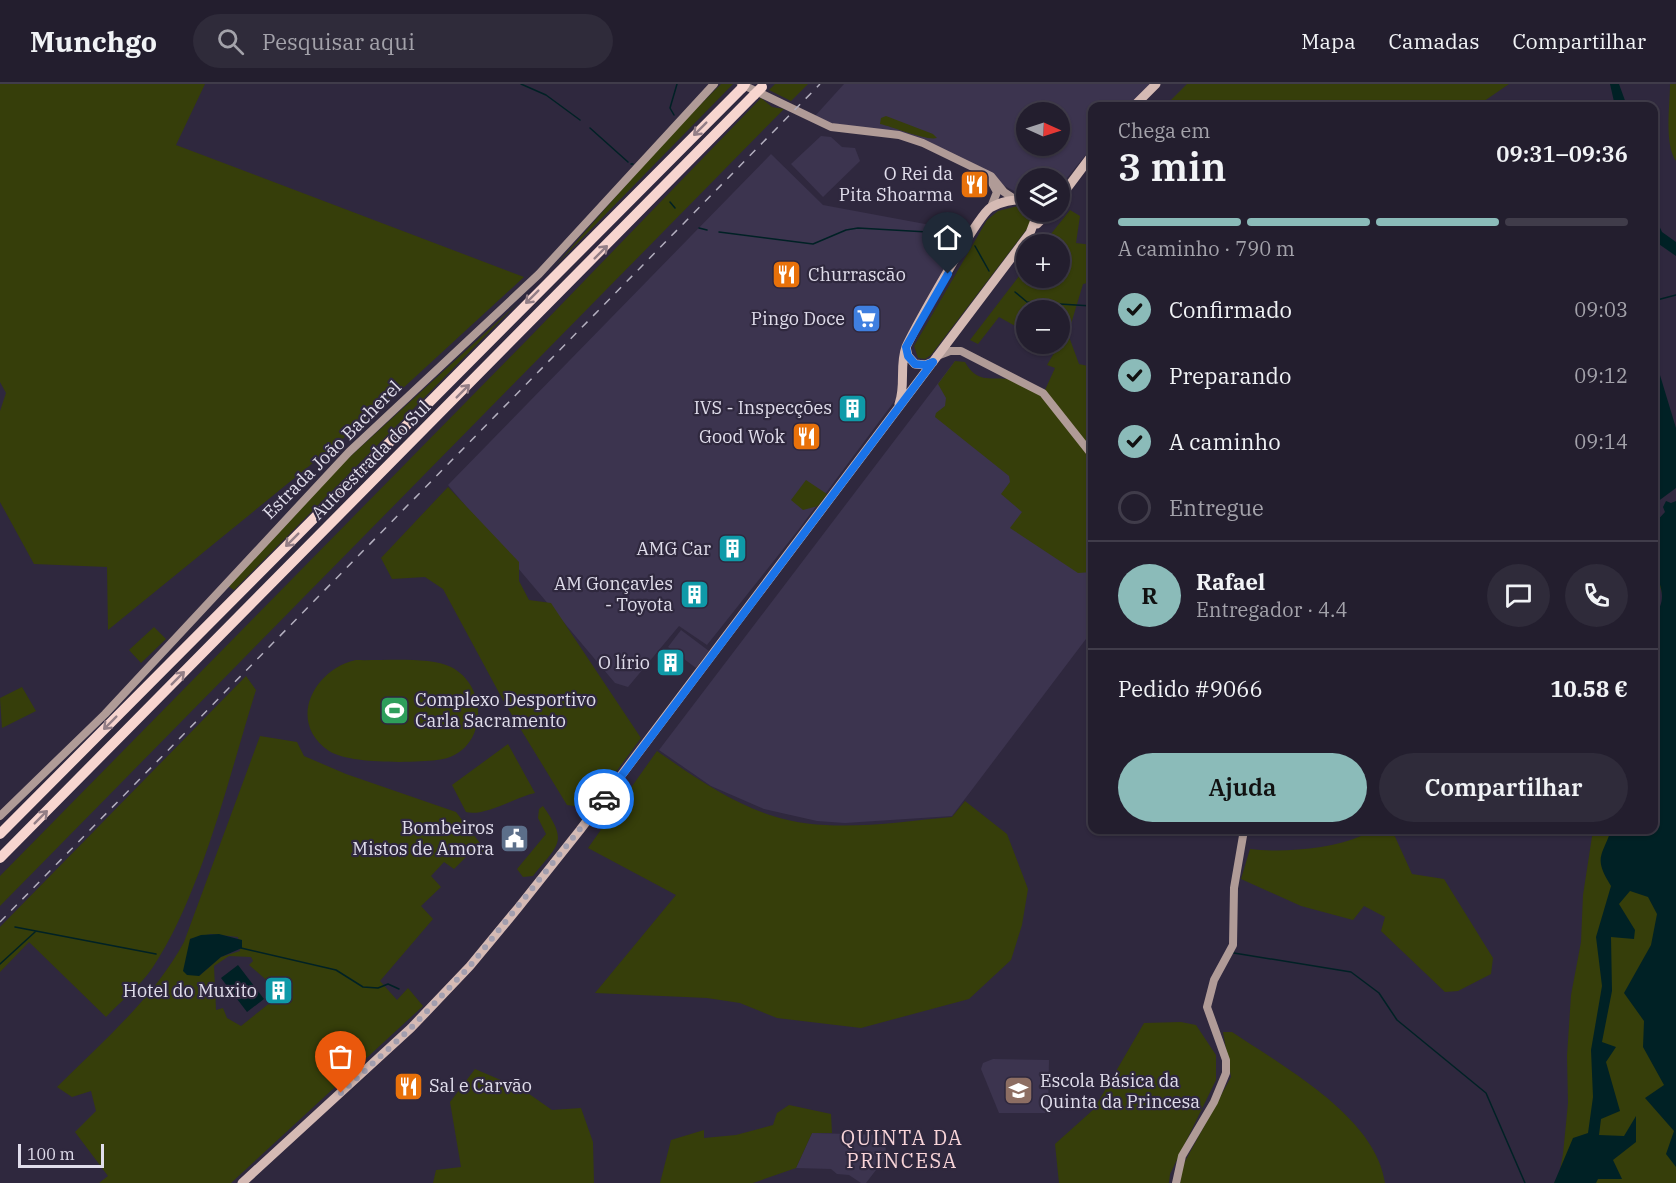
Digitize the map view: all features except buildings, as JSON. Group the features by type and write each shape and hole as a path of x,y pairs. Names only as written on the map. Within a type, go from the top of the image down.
{"highway":[{"name":"Autoestrada do Sul","path":"0,832 743,85"},
{"name":"Autoestrada do Sul","path":"0,858 760,89"}],"main road":[{"path":"1138,102 1156,84"},
{"path":"1070,181 1088,160"},
{"path":"892,417 904,390 902,362 906,347 976,226 991,207 1016,202"},
{"path":"243,1183 411,1028 478,957 569,846 1038,222"},
{"path":"906,347 908,356 915,364 926,365 935,359"}],"street":[{"name":"Estrada João Bacherel","path":"0,816 105,714 349,452 539,274 714,84"},
{"path":"743,85 831,127 899,135 923,143 991,176 1004,192 1016,197"},
{"path":"976,170 992,182 997,192 991,207"},
{"path":"956,331 961,351"},
{"path":"935,359 948,351 961,351 1043,393 1088,450"},
{"path":"1176,1183 1182,1156 1215,1102 1226,1073 1226,1060 1207,1007 1214,980 1233,945 1234,888 1243,834"}],"shaded area":[{"path":"844,84 1150,84 1133,102 1088,102 1088,152 1070,174 1070,168 1016,168 1016,192 908,136 831,123 815,116"},
{"path":"1610,84 1619,84 1626,102 1614,102"},
{"path":"821,136 831,137 842,147 855,148 860,161 823,197 791,164"},
{"path":"771,154 823,205 968,232 902,349 896,399 799,529 707,645 679,626 628,687 615,683 448,485"},
{"path":"1658,223 1662,232 1676,242 1676,256 1658,243"},
{"path":"955,361 1088,478 1088,636 952,816 845,823 817,821 764,809 711,786 659,750"},
{"path":"1658,369 1676,428 1676,488 1658,501"},
{"path":"1666,501 1671,503 1676,501 1676,1167 1666,1154 1674,1131 1645,1098 1664,1085 1643,1047 1644,1021 1624,993 1651,945 1657,914 1648,897 1630,891 1619,904 1635,930 1634,939 1611,937 1612,991 1602,1042 1616,1047 1606,1062 1620,1111 1601,1119 1599,1135 1624,1136 1636,1116 1636,1142 1613,1160 1622,1179 1598,1179 1596,1183 1554,1183 1573,1138 1588,1133 1593,1097 1591,1050 1602,986 1596,937 1611,886 1602,869 1602,852 1609,834 1658,834 1658,611 1662,592 1658,580 1658,520 1665,512 1663,507"},
{"path":"681,630 709,651 696,668 668,647"},
{"path":"219,934 242,940 242,948 221,957 199,976 187,975 183,971 190,939 201,935"},
{"path":"238,965 264,999 247,1012 221,978"},
{"name":"Escola Básica da Quinta da Princesa","path":"993,1059 1049,1060 1048,1113 999,1113 981,1069 983,1063"},
{"path":"812,1133 885,1135 886,1157 866,1183 861,1183 849,1175 837,1174 831,1169 796,1168"}],"green space":[{"path":"0,84 205,84 176,145 524,277 389,401 108,630 107,567 34,564 0,502 0,411 6,393 0,382"},
{"path":"721,84 733,84 555,266 668,137"},
{"path":"775,84 808,84 791,101 769,90"},
{"path":"1187,84 1509,84 1483,102 1169,102"},
{"path":"1670,84 1676,84 1676,161 1672,154 1669,135"},
{"path":"761,98 772,107 784,109 0,906 0,876 529,338"},
{"path":"886,116 933,134 937,138 918,136 880,124 881,118"},
{"path":"1016,206 1016,222 1032,222 1023,234 1016,234 1016,243 931,355 925,359 918,358 914,346 987,220 998,211"},
{"path":"1070,210 1080,216 1076,243 1088,244 1088,283 1083,284 1070,327 1070,300 1016,300 1016,326 999,317 978,344 970,340 1016,280 1016,288 1070,288 1070,234 1051,234 1060,222 1070,222"},
{"path":"518,303 234,590 228,586 341,465"},
{"path":"1070,339 1079,364 1088,366 1088,572 1078,573 1010,528 1022,512 1001,494 1010,482 1009,476 935,417 936,413 945,406 946,398 938,384 955,361 965,362 969,369 983,378 1007,379 1045,390 1055,368 1047,365 1053,354 1070,354"},
{"path":"806,480 827,494 818,506 803,510 791,500"},
{"path":"448,487 519,562 519,581 529,600 551,603 641,738 593,803 581,807 567,805 504,702 443,589 425,577 392,579 381,558"},
{"path":"1676,538 1676,1183 1554,1183 1559,1175 1563,1154 1568,1103 1567,1056 1571,995 1581,942 1583,895 1592,834 1658,834 1658,612 1662,607 1662,593 1658,581 1658,559"},
{"path":"154,627 166,639 141,663 129,650"},
{"name":"Complexo Desportivo Carla Sacramento","path":"356,660 430,661 451,667 464,677 473,690 478,705 478,720 474,734 466,747 453,756 412,762 365,760 329,751 316,739 309,726 308,712 311,698 318,685 328,674 341,665"},
{"path":"246,676 256,690 213,833 186,905 148,974 106,1017 29,942 0,972 0,927"},
{"path":"22,687 36,711 2,728 0,698"},
{"path":"260,736 297,742 304,756 346,774 456,812 486,851 467,856 454,869 444,862 431,876 441,887 421,906 433,919 380,981 397,1000 408,988 423,1006 231,1183 99,1183 108,1176 75,1132 96,1111 91,1091 72,1097 57,1087 142,1001 172,963 184,942","holes":["211,934 238,937 240,951 221,957 199,976 190,939","229,956 251,957 253,961 249,965 271,984 276,998 241,1026 227,1018 223,1008 216,1010 214,966"]},
{"path":"508,744 535,793 482,812 466,812 452,785"},
{"path":"657,751 698,779 742,804 794,821 839,826 952,817 965,801 1007,834 1028,889 1022,925 1011,960 969,999 861,1028 777,1018 740,1003 707,998 595,993 676,895 588,848"},
{"path":"543,806 556,828 557,843 533,876 523,877 517,869 546,834 538,818 539,809"},
{"path":"1361,834 1394,834 1412,874 1444,879 1493,958 1491,974 1458,991 1445,992 1381,931 1385,917 1364,906 1353,920 1301,906 1241,879 1250,849 1291,850 1321,847 1361,836"},
{"path":"1181,1022 1196,1025 1216,1055 1216,1080 1170,1174 1169,1183 1059,1183 1055,1144 1094,1109 1144,1023"},
{"path":"1223,1032 1232,1032 1277,1061 1325,1096 1346,1115 1365,1136 1378,1159 1385,1183 1180,1183 1183,1165 1231,1077"},
{"path":"475,1069 522,1089 552,1110 581,1108 593,1142 594,1183 433,1183 436,1170 461,1167 450,1102"},
{"path":"789,1105 831,1114 832,1133 812,1133 796,1168 753,1183 660,1183 671,1140 704,1130 704,1138 736,1135 773,1125 777,1113"}],"waterway":[{"path":"521,84 546,95 580,120"},
{"path":"674,115 670,108 677,84"},
{"path":"590,128 628,162"},
{"path":"670,202 675,208"},
{"path":"699,228 707,230"},
{"path":"719,232 813,244 846,230 858,228 962,234"},
{"path":"975,246 989,271"},
{"path":"1015,292 1027,302 1088,306"},
{"path":"1658,300 1676,295"},
{"path":"15,927 156,954"},
{"path":"0,964 35,932"},
{"path":"241,948 336,970 363,987 378,988 388,984 399,989"},
{"path":"1234,953 1351,972 1379,993 1397,1020 1486,1093 1525,1183"}],"railway":[{"path":"0,922 820,84"}],"way so far":[{"path":"341,1093 411,1028 470,966 569,846 604,799"}],"place":[{"name":"O Rei da Pita Shoarma","path":"974,184"},
{"name":"Churrascão","path":"787,275"},
{"name":"Pingo Doce","path":"866,319"},
{"name":"IVS - Inspecções","path":"853,408"},
{"name":"Good Wok","path":"806,437"},
{"name":"AMG Car","path":"732,549"},
{"name":"AM Gonçavles - Toyota","path":"694,594"},
{"name":"O lírio","path":"671,663"},
{"name":"Complexo Desportivo Carla Sacramento","path":"394,710"},
{"name":"Bombeiros Mistos de Amora","path":"515,838"},
{"name":"Hotel do Muxito","path":"278,991"},
{"name":"Sal e Carvão","path":"408,1086"},
{"name":"Escola Básica da Quinta da Princesa","path":"1019,1091"}],"district":[{"name":"QUINTA DA PRINCESA","path":"902,1150"}],"route":[{"path":"604,799 933,362 919,366 915,364 908,356 906,347 948,274"}]}
